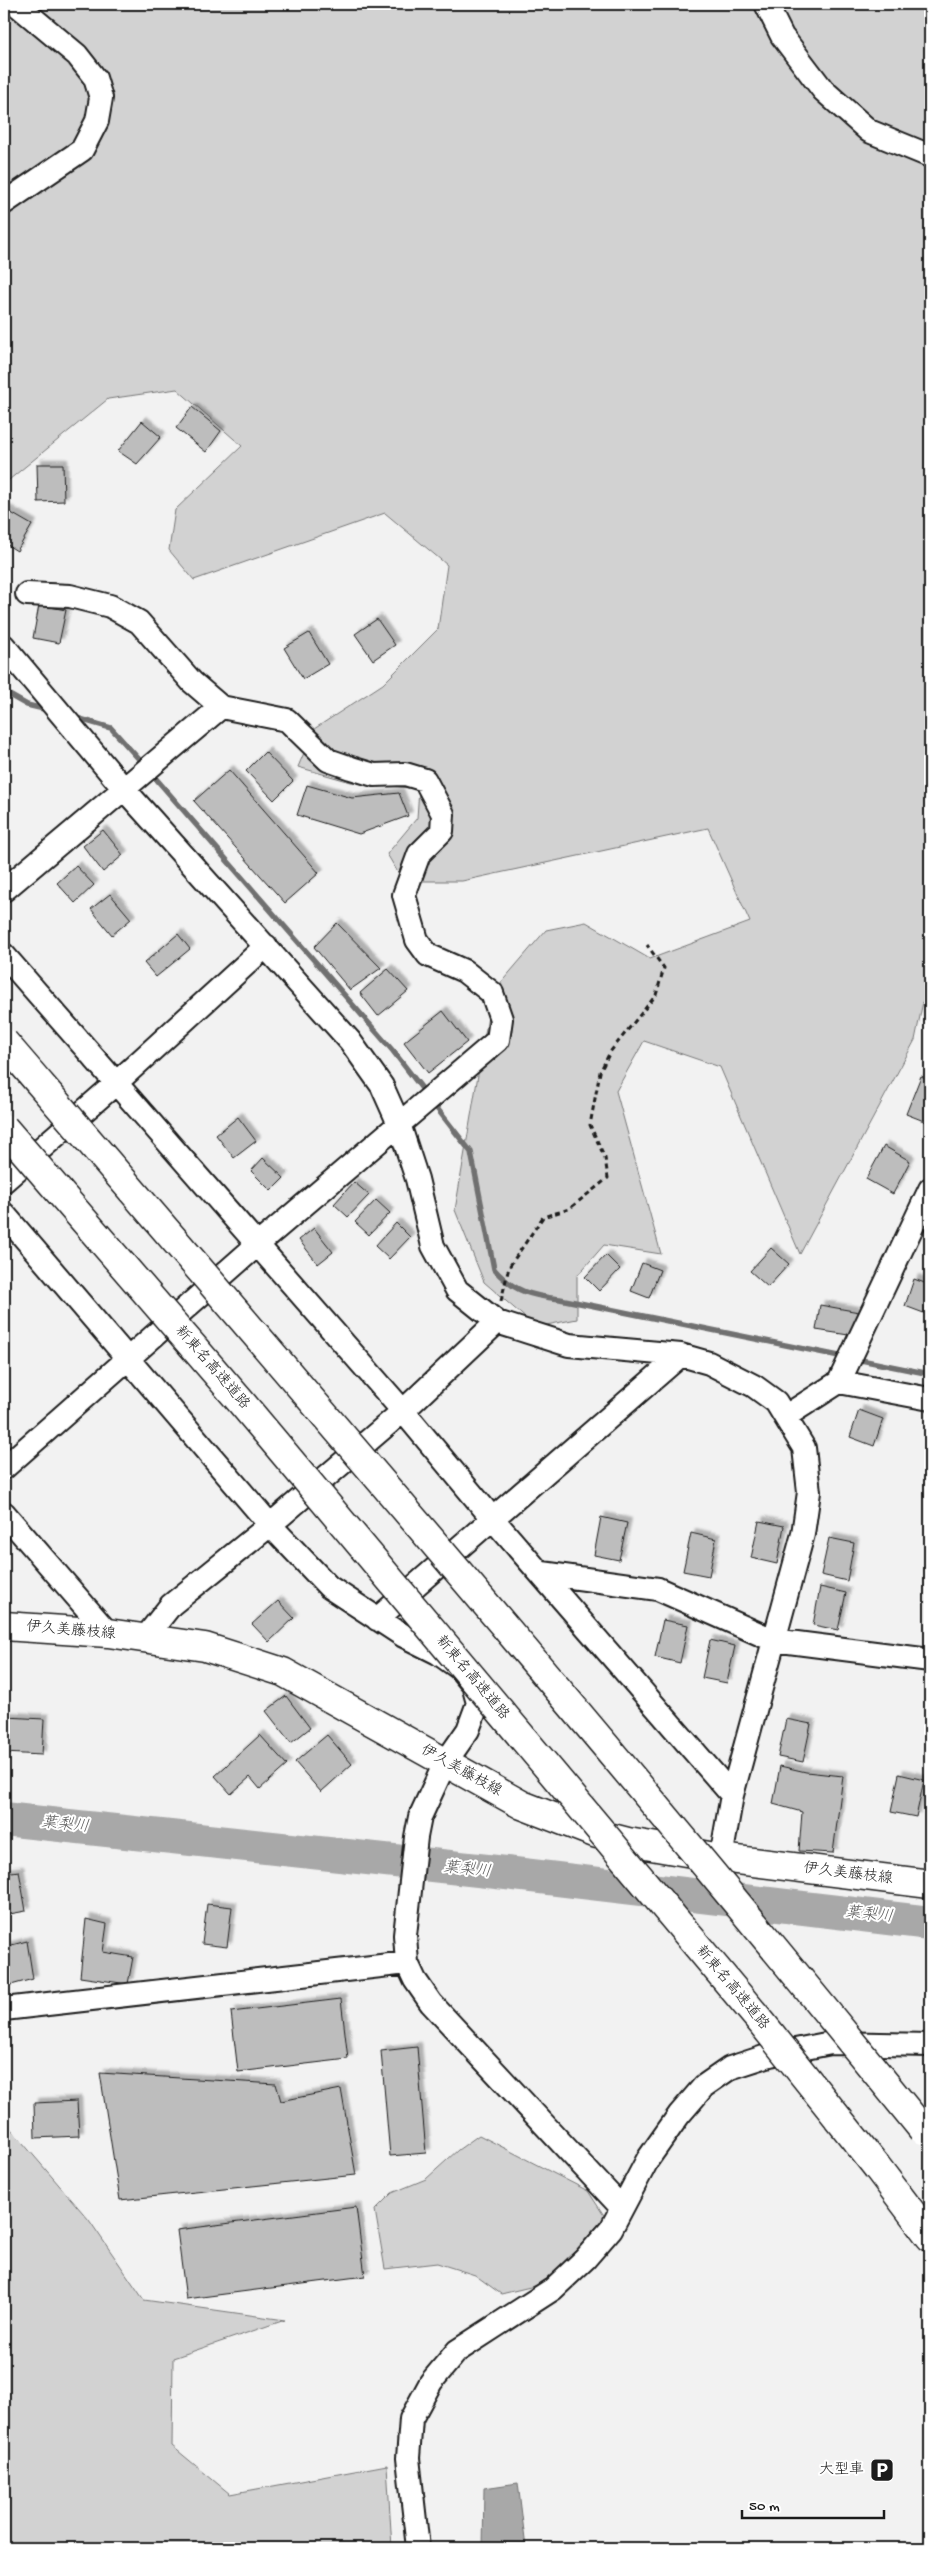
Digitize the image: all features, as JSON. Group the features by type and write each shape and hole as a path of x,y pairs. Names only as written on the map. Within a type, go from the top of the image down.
{"main road":[{"path":"4,1042 466,1579 795,1973 926,2135"},
{"name":"新東名高速道路","path":"4,1128 241,1402 755,2015 877,2167 930,2237"},
{"name":"伊久美藤枝線","path":"4,1626 108,1633 205,1647 283,1672 522,1805 597,1834 628,1842 720,1858 930,1884"}],"street":[{"path":"4,203 82,150 98,121 101,98 95,78 77,55 16,4"},
{"path":"766,4 782,36 823,90 870,132 930,156"},
{"path":"4,1468 257,1245 498,1040 501,1018 492,993 464,971 428,955 417,940 404,895 419,854 442,831 443,814 425,780 405,774 374,775 328,760 287,720 222,708 192,682 139,622 110,606 70,596 27,594"},
{"path":"4,646 124,789 350,1041 382,1086 398,1124 417,1179 433,1246 457,1290 497,1322 569,1345 681,1355 709,1363 754,1386 776,1402 786,1416 804,1448 809,1492 803,1534 732,1795 720,1858"},
{"path":"4,890 222,708"},
{"path":"4,1181 115,1084 266,946"},
{"path":"4,954 115,1084 403,1410 492,1518 542,1573 732,1795"},
{"path":"786,1416 839,1382 930,1189"},
{"path":"4,1214 270,1525 330,1586 404,1636 438,1653 459,1668 473,1685 478,1703 468,1730 445,1763 420,1817 405,1935 407,1963 415,1980 431,2003 622,2208"},
{"path":"146,1638 171,1605 270,1525 403,1410 497,1322"},
{"path":"377,1619 681,1355"},
{"path":"839,1382 930,1399"},
{"path":"4,1513 108,1633"},
{"path":"542,1573 658,1589 773,1640 930,1660"},
{"path":"4,2009 407,1963"},
{"path":"418,2548 408,2458 411,2419 430,2382 457,2351 553,2289 585,2259 611,2229 648,2159 679,2115 704,2086 730,2068 770,2056 831,2043 930,2046"}],"path":[{"path":"497,1322 509,1267 543,1218 569,1209 608,1178 605,1158 590,1125 600,1072 610,1052 656,995 664,968 647,945"}],"shaded area":[{"path":"4,4 930,4 930,968 915,1040 800,1254 720,1067 644,1041 616,1091 661,1254 604,1245 577,1276 577,1319 536,1327 484,1282 455,1210 492,993 546,930 586,922 650,959 750,922 708,828 462,881 403,881 387,854 417,818 419,789 351,782 298,767 314,729 383,684 438,629 447,565 385,513 194,580 169,550 175,510 242,446 177,389 108,399 4,484"},
{"path":"4,2121 89,2220 144,2300 285,2320 173,2358 172,2446 230,2494 387,2465 392,2548 4,2548"},
{"path":"479,2135 588,2191 605,2217 547,2283 501,2294 475,2275 437,2263 385,2269 375,2210 392,2193 426,2179 458,2150"},
{"path":"518,2483 526,2548 483,2548 484,2488"}],"building":[{"path":"192,407 221,431 206,452 176,428"},
{"path":"142,421 161,437 137,464 118,451"},
{"path":"37,464 63,464 64,501 38,502"},
{"path":"6,510 32,525 17,551 4,543 4,514"},
{"path":"39,605 66,610 59,643 33,638"},
{"path":"377,619 395,645 373,660 355,634"},
{"path":"309,633 328,664 303,679 284,648"},
{"path":"265,752 293,781 274,800 246,771"},
{"path":"229,770 319,873 285,903 194,801"},
{"path":"307,785 352,798 399,793 408,816 359,834 297,815"},
{"path":"103,830 123,855 103,872 83,846"},
{"path":"76,866 94,885 75,903 57,883"},
{"path":"110,894 131,919 112,935 91,909"},
{"path":"337,923 381,968 350,990 314,947"},
{"path":"178,934 190,949 156,977 144,963"},
{"path":"388,969 408,991 378,1016 360,993"},
{"path":"443,1011 467,1042 428,1073 404,1042"},
{"path":"921,1076 930,1080 929,1123 906,1114"},
{"path":"238,1117 256,1141 234,1158 216,1135"},
{"path":"884,1146 910,1161 893,1194 866,1179"},
{"path":"263,1158 284,1178 271,1191 251,1171"},
{"path":"354,1182 369,1195 348,1217 334,1204"},
{"path":"376,1200 390,1213 369,1235 355,1222"},
{"path":"396,1223 410,1237 389,1259 375,1246"},
{"path":"314,1228 333,1252 318,1264 299,1240"},
{"path":"771,1248 789,1264 768,1287 750,1271"},
{"path":"606,1255 620,1269 599,1291 585,1277"},
{"path":"642,1263 660,1270 649,1298 631,1291"},
{"path":"914,1279 930,1285 929,1315 905,1306"},
{"path":"820,1305 859,1312 855,1336 816,1330"},
{"path":"930,1328 930,1349 924,1347"},
{"path":"859,1410 883,1419 874,1446 850,1437"},
{"path":"601,1517 627,1523 619,1560 594,1555"},
{"path":"759,1521 784,1526 777,1564 751,1558"},
{"path":"691,1533 716,1539 709,1576 683,1571"},
{"path":"829,1538 854,1543 847,1581 821,1575"},
{"path":"820,1587 846,1593 838,1630 813,1625"},
{"path":"278,1601 294,1618 269,1642 252,1624"},
{"path":"663,1620 688,1625 680,1663 655,1657"},
{"path":"710,1640 735,1646 727,1683 702,1678"},
{"path":"286,1696 310,1728 291,1743 266,1711"},
{"path":"6,1717 44,1719 42,1755 4,1753"},
{"path":"786,1719 811,1724 803,1762 778,1757"},
{"path":"260,1735 287,1765 260,1789 250,1777 231,1794 215,1776"},
{"path":"327,1735 352,1764 321,1792 295,1762"},
{"path":"780,1766 806,1772 843,1776 833,1853 799,1851 802,1812 773,1804"},
{"path":"899,1774 924,1780 916,1817 891,1812"},
{"path":"19,1871 26,1911 4,1915 4,1873"},
{"path":"207,1904 232,1907 227,1947 202,1944"},
{"path":"86,1919 107,1924 103,1952 133,1957 128,1984 80,1977"},
{"path":"27,1941 33,1979 11,1985 4,1947"},
{"path":"341,1999 348,2059 238,2072 231,2012"},
{"path":"417,2047 426,2153 390,2156 381,2051"},
{"path":"100,2073 276,2084 281,2101 341,2089 356,2175 120,2200"},
{"path":"77,2101 79,2136 35,2138 34,2103"},
{"path":"356,2207 365,2276 186,2299 177,2230"}],"waterway":[{"path":"4,692 27,705 48,710"},
{"path":"73,717 111,728 145,766"},
{"path":"151,773 393,1051 427,1095"},
{"path":"432,1102 471,1152 494,1269 516,1288 541,1296 844,1357"},
{"path":"856,1359 930,1374"},
{"name":"葉梨川","path":"4,1819 506,1873 930,1923"}],"place":[{"name":"大型車","path":"882,2470"}]}
